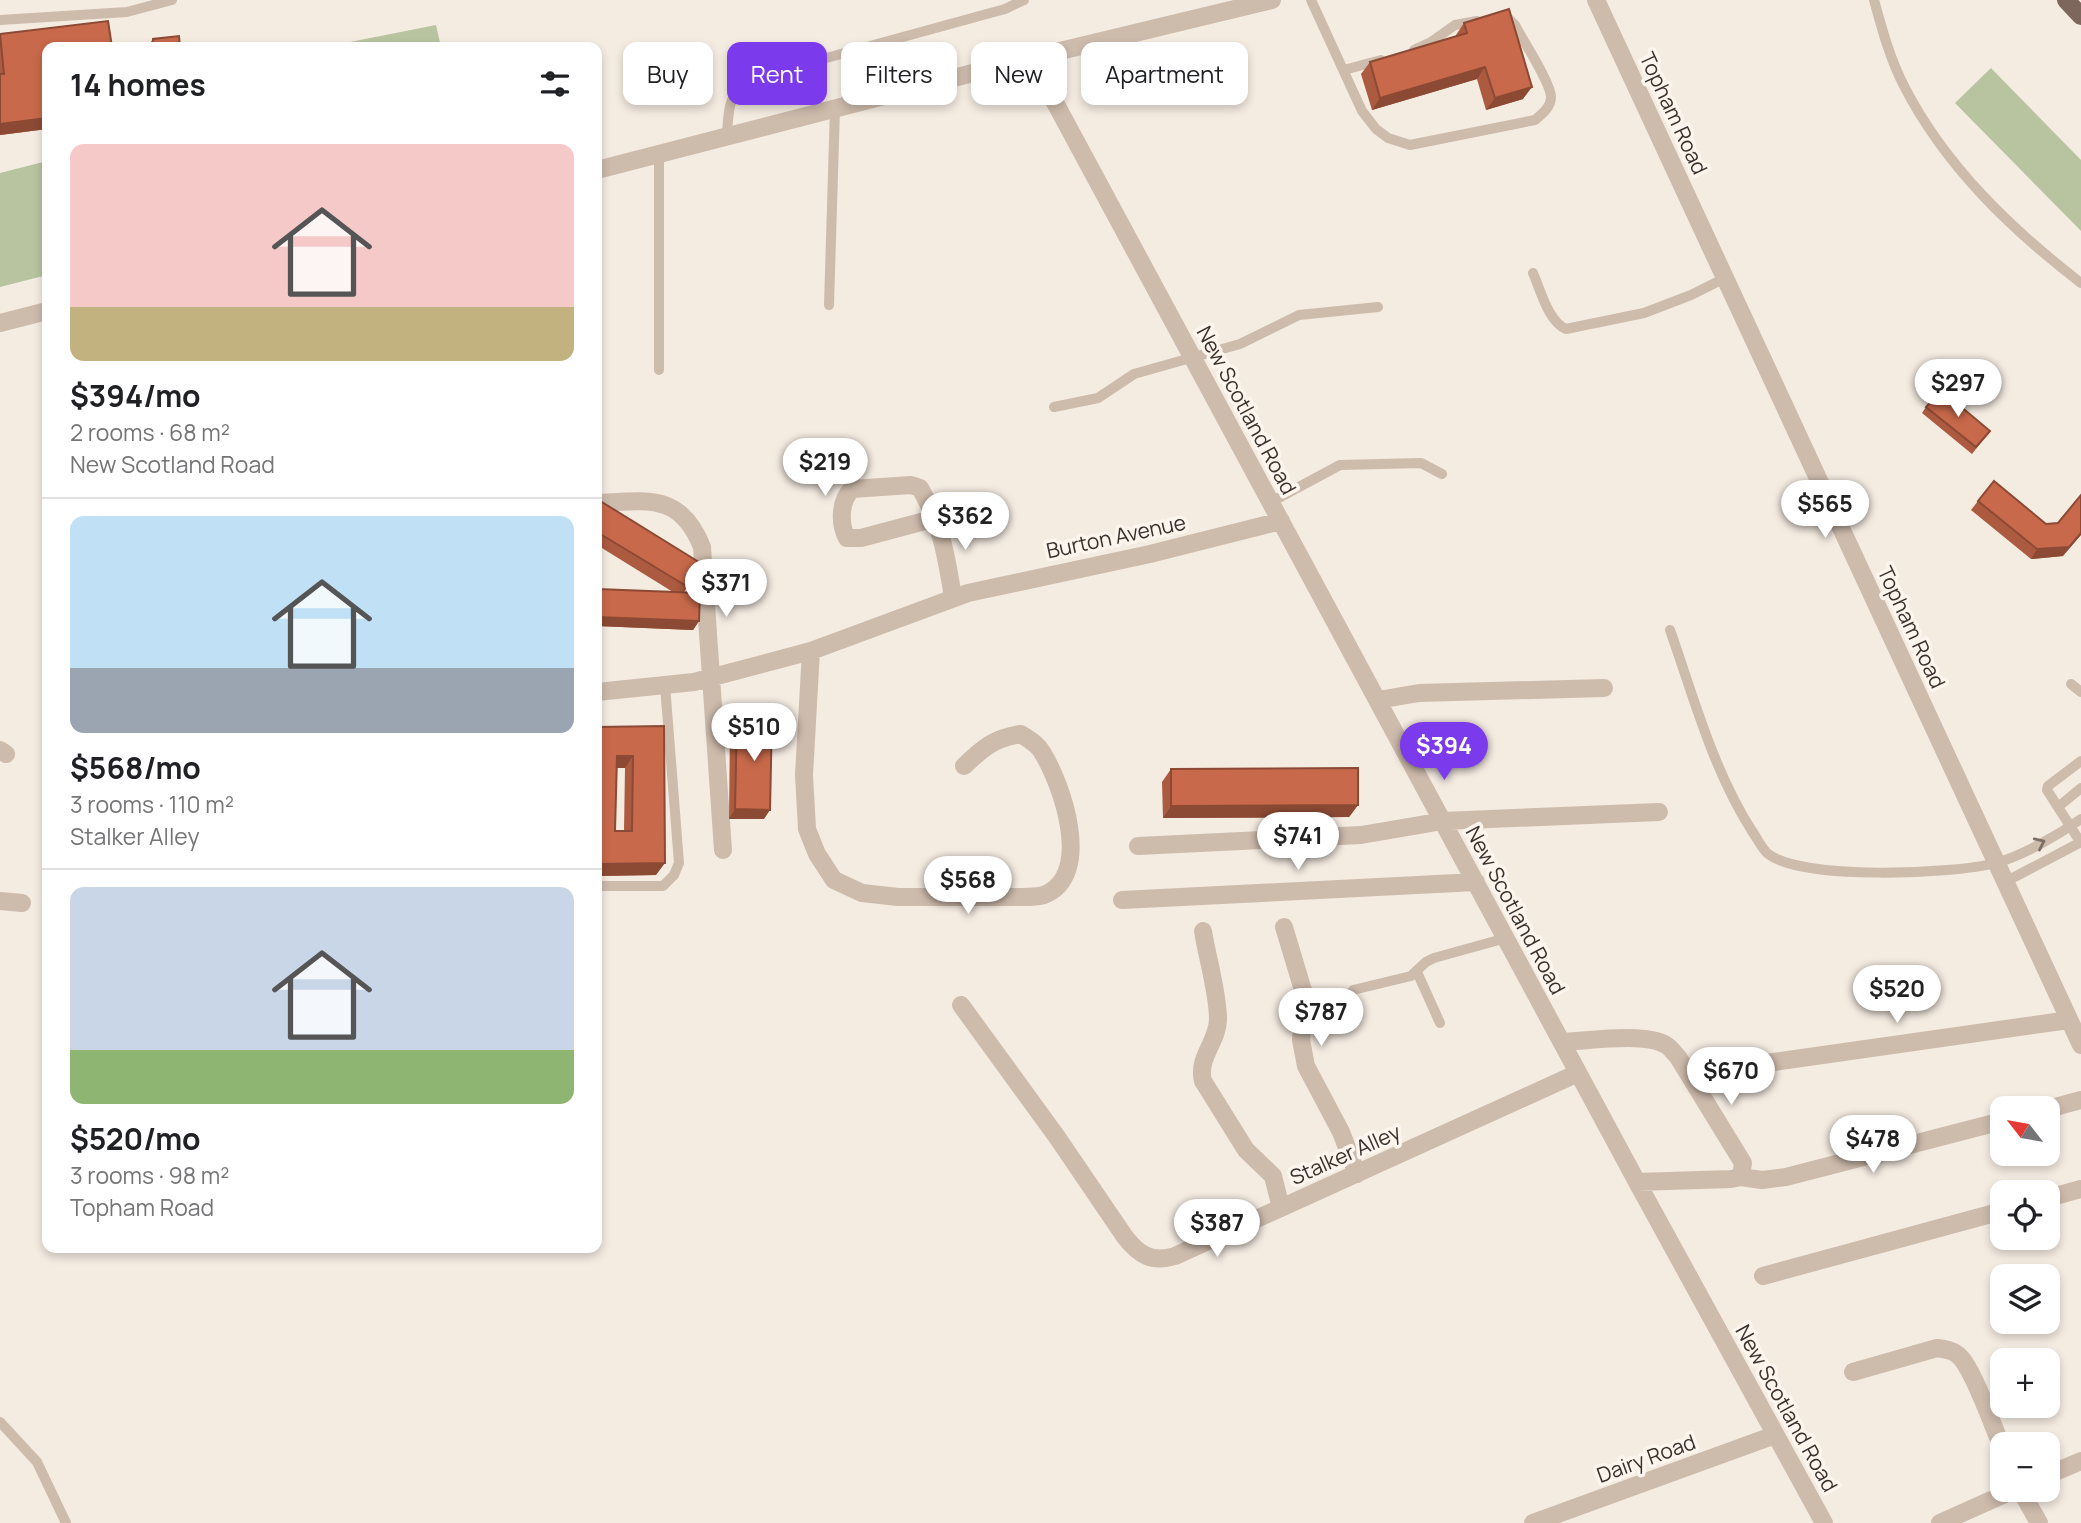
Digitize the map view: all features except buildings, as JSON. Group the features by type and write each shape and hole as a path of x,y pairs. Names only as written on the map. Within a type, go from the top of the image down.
{"main road":[{"path":"2066,0 2081,16"}],"street":[{"path":"1067,49 1272,0"},
{"name":"Topham Road","path":"1596,0 2081,1045"},
{"path":"602,169 971,73"},
{"name":"New Scotland Road","path":"1056,105 1637,1182 1824,1523"},
{"path":"0,323 42,312"},
{"path":"936,518 861,538 847,538 842,525 844,500 852,489 911,485 920,488 936,518 942,535 953,597"},
{"path":"602,503 654,501 672,506 691,524 702,547 723,850"},
{"name":"Burton Avenue","path":"602,691 711,677 811,651 953,597 1150,554 1281,521"},
{"path":"811,651 804,775 807,829 817,855 834,880 862,893 898,897 1022,898 1042,895 1056,887 1066,870 1071,849 1069,824 1059,785 1041,749 1021,734 1003,737 984,747 964,766"},
{"path":"1378,701 1419,693 1604,688"},
{"path":"1138,846 1361,835 1443,821 1658,812"},
{"path":"1122,900 1476,883"},
{"path":"0,901 22,903"},
{"path":"1284,927 1305,997 1301,1040 1306,1066 1341,1132 1357,1174"},
{"path":"1203,931 1218,1018 1213,1041 1200,1071 1203,1081 1246,1150 1273,1176 1281,1208"},
{"name":"Stalker Alley","path":"961,1005 1137,1252 1161,1260 1578,1073"},
{"path":"1731,1068 2069,1020"},
{"path":"1562,1042 1637,1039 1668,1046 1678,1057 1743,1163 1741,1177"},
{"path":"2060,1106 2081,1100"},
{"path":"1637,1182 1741,1177 1762,1180 1786,1177 1990,1124"},
{"path":"2060,1195 2081,1189"},
{"path":"1763,1276 1990,1214"},
{"path":"1853,1372 1937,1348 1949,1349 1960,1356 1968,1369 1995,1432"},
{"name":"Dairy Road","path":"1533,1523 1775,1435"},
{"path":"2060,1470 2081,1461"},
{"path":"1940,1523 1990,1501"},
{"path":"2026,1502 2039,1523"}],"lane":[{"path":"0,20 127,12 172,0"},
{"path":"727,136 731,101 746,80 1005,9 1024,0"},
{"path":"1311,0 1362,111 1376,129 1388,138 1410,145 1535,120 1546,111 1551,98 1547,85 1514,25 1502,16 1455,25 1431,42 1408,52"},
{"path":"1874,0 1888,47 1904,85 1955,164 2003,218 2039,251 2081,283"},
{"path":"1344,70 1395,56"},
{"path":"829,305 835,108"},
{"path":"659,155 659,370"},
{"path":"1533,273 1557,325 1566,329 1644,313 1725,278"},
{"path":"1054,407 1098,398 1134,374 1240,344 1299,315 1378,307"},
{"path":"1271,502 1340,465 1421,463 1442,474"},
{"path":"1670,630 1719,768 1745,819 1766,852 1789,863 1847,873 1945,870 1997,863 2054,836 2076,822"},
{"path":"2071,684 2081,692"},
{"path":"602,886 663,886 674,875 679,863 665,685"},
{"path":"2005,882 2081,842 2076,822 2058,807 2048,794 2048,786 2081,761"},
{"path":"2058,807 2081,788"},
{"path":"1353,990 1411,976 1434,958 1506,939"},
{"path":"1417,972 1440,1023"},
{"path":"0,1422 37,1462 66,1523"}],"green space":[{"path":"436,25 440,42 350,42"},
{"path":"1991,68 2081,160 2081,231 1955,103"},
{"path":"42,162 42,276 0,287 0,173"}]}
